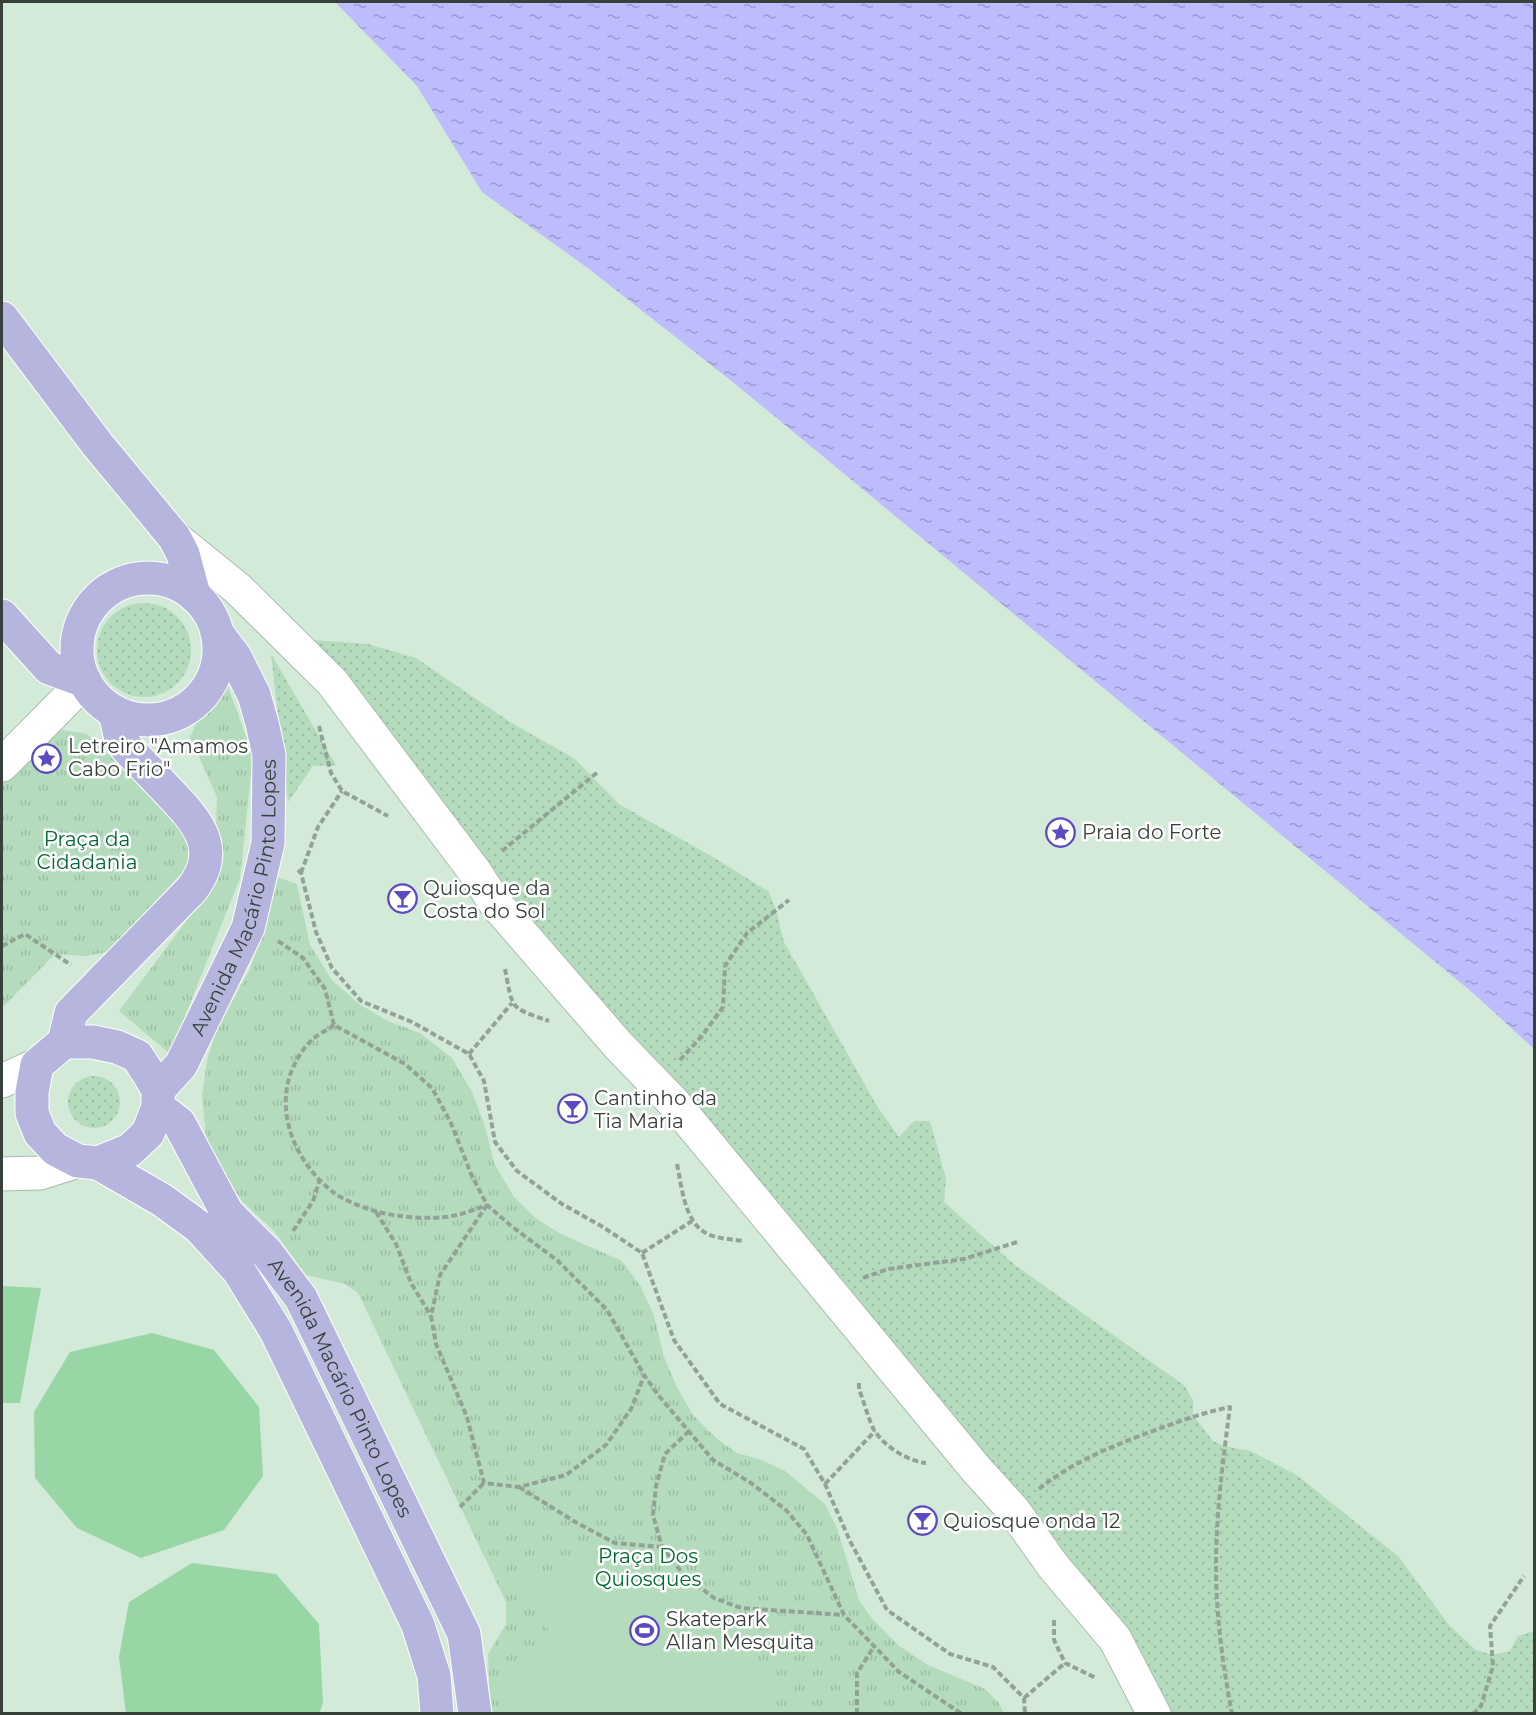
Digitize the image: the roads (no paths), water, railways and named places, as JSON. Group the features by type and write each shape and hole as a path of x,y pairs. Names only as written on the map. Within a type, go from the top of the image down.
{"main road":[{"path":"2,318 98,444 174,537 183,554 194,595"},
{"path":"155,578 176,583 194,595 209,612 217,633 219,656 213,678 200,698 182,712 160,720 137,719 115,712 97,698 85,681 78,660 78,638 84,618 96,600 113,587 133,579 155,578"},
{"path":"2,616 49,668 85,681"},
{"name":"Avenida Macário Pinto Lopes","path":"158,1098 181,1065 248,928 268,843 269,755 262,723 254,695 235,657 217,633"},
{"name":"Avenida Macário Pinto Lopes","path":"115,712 120,735 126,747 194,818 204,837 207,857 201,876 192,889 71,1013 64,1042 93,1042 117,1047 137,1056 158,1098 179,1123 227,1213 267,1253 301,1298 464,1634 475,1713"},
{"path":"38,1065 64,1042"},
{"name":"Avenida Macário Pinto Lopes","path":"38,1065 32,1092 32,1113 40,1133 56,1149 88,1162 162,1200 199,1227 239,1271 276,1331 418,1625 434,1676 437,1713"},
{"path":"88,1162 130,1150 148,1133 158,1098"}],"street":[{"path":"174,537 242,592 332,682 475,872 495,903 618,1045 656,1083 976,1469 1014,1511 1053,1566 1115,1639 1154,1713"},
{"path":"2,765 85,681"},
{"path":"2,1081 38,1065"},
{"path":"2,1174 40,1173 88,1162"}],"water":[{"path":"335,2 1534,2 1534,1049 1473,993 734,383 589,269 482,192 417,86"}],"place":[{"name":"Letreiro \"Amamos Cabo Frio\"","path":"47,758"},
{"name":"Praia do Forte","path":"1061,832"},
{"name":"Quiosque da Costa do Sol","path":"402,899"},
{"name":"Cantinho da Tia Maria","path":"573,1109"},
{"name":"Quiosque onda 12","path":"922,1521"},
{"name":"Skatepark Allan Mesquita","path":"645,1631"}],"park label":[{"name":"Praça da Cidadania","path":"87,850"},
{"name":"Praça Dos Quiosques","path":"648,1568"}]}
